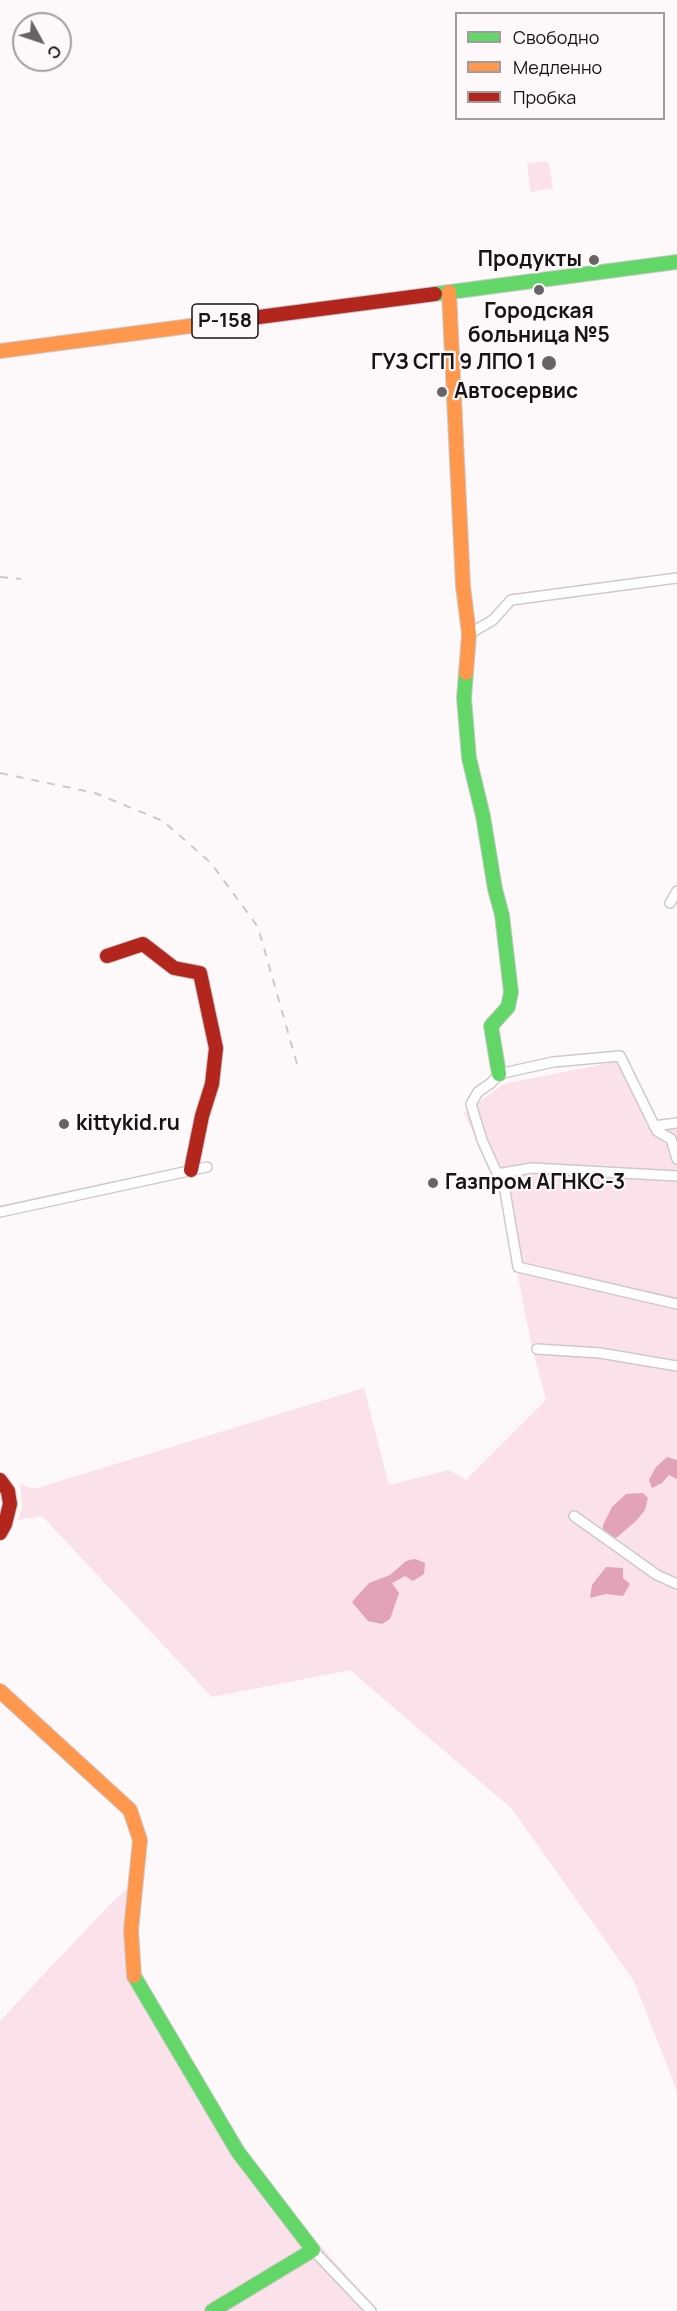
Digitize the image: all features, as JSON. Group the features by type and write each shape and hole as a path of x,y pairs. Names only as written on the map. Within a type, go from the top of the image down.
{"street":[{"name":"Р-158","path":"0,351 677,262"},
{"path":"450,292 462,586 469,634 464,698 469,758 502,915 511,992 511,1000 507,1007 491,1026 498,1074"},
{"path":"469,634 493,620 511,600 677,578"},
{"path":"670,903 677,891"},
{"path":"108,956 143,944 174,968 200,973 205,987 216,1048 212,1084 202,1116 191,1170"},
{"path":"677,1159 671,1139 657,1131 620,1056 553,1062 498,1074 491,1083 478,1092 471,1104 482,1140 505,1191 518,1267 677,1304"},
{"path":"654,1126 677,1123"},
{"path":"0,1212 207,1167"},
{"path":"497,1174 532,1168 677,1176"},
{"path":"537,1349 600,1353 677,1366"},
{"path":"0,1480 8,1491 10,1504 6,1524 0,1533"},
{"path":"574,1516 657,1575 677,1584"},
{"path":"0,1691 130,1810 140,1840 131,1930 130,1955 133,1974 238,2152 313,2250 371,2311"},
{"path":"212,2311 313,2250"}],"shaded area":[{"path":"545,161 549,164 553,188 531,192 527,164"},
{"path":"629,1059 648,1128 677,1129 677,2091 634,1981 512,1809 350,1670 212,1697 42,1516 18,1520 22,1506 20,1484 34,1489 364,1388 389,1485 449,1470 466,1480 546,1400 531,1343 502,1195 464,1113 504,1084"},
{"path":"667,1457 677,1460 677,1479 669,1475 662,1483 652,1488 649,1480 656,1467"},
{"path":"643,1493 648,1498 645,1510 636,1521 616,1538 603,1533 603,1525 612,1507 626,1494"},
{"path":"415,1559 425,1563 424,1574 413,1581 405,1576 392,1583 399,1593 390,1619 382,1624 368,1621 352,1602 369,1583 390,1575 406,1561"},
{"path":"606,1567 623,1568 623,1578 630,1584 623,1596 606,1594 590,1598 592,1585"},
{"path":"129,1887 133,1974 202,2090 313,2250 321,2246 377,2311 0,2311 0,2021 112,1902"}],"railway":[{"path":"0,577 21,579"},
{"path":"0,773 95,793 163,821 211,863 258,927 297,1064"}],"traffic: fast":[{"path":"435,294 677,262"},
{"path":"466,673 464,698 469,758 502,915 511,992 508,1007 491,1026 499,1074"},
{"path":"134,1976 238,2152 313,2250 212,2311"}],"traffic: slow":[{"path":"449,292 463,586 469,634 466,673"},
{"path":"0,351 259,317"},
{"path":"0,1691 130,1810 140,1840 131,1930 134,1976"}],"traffic: jam":[{"path":"259,317 435,294"},
{"path":"107,956 143,944 174,968 200,973 216,1048 212,1084 202,1116 191,1170"},
{"path":"0,1480 8,1491 10,1504 0,1533"}],"place":[{"name":"Продукты","path":"594,260"},
{"name":"Городская больница №5","path":"539,290"},
{"name":"ГУЗ СГП 9 ЛПО 1","path":"549,363"},
{"name":"Автосервис","path":"442,392"},
{"name":"kittykid.ru","path":"64,1124"},
{"name":"Газпром АГНКС-3","path":"433,1183"}]}
